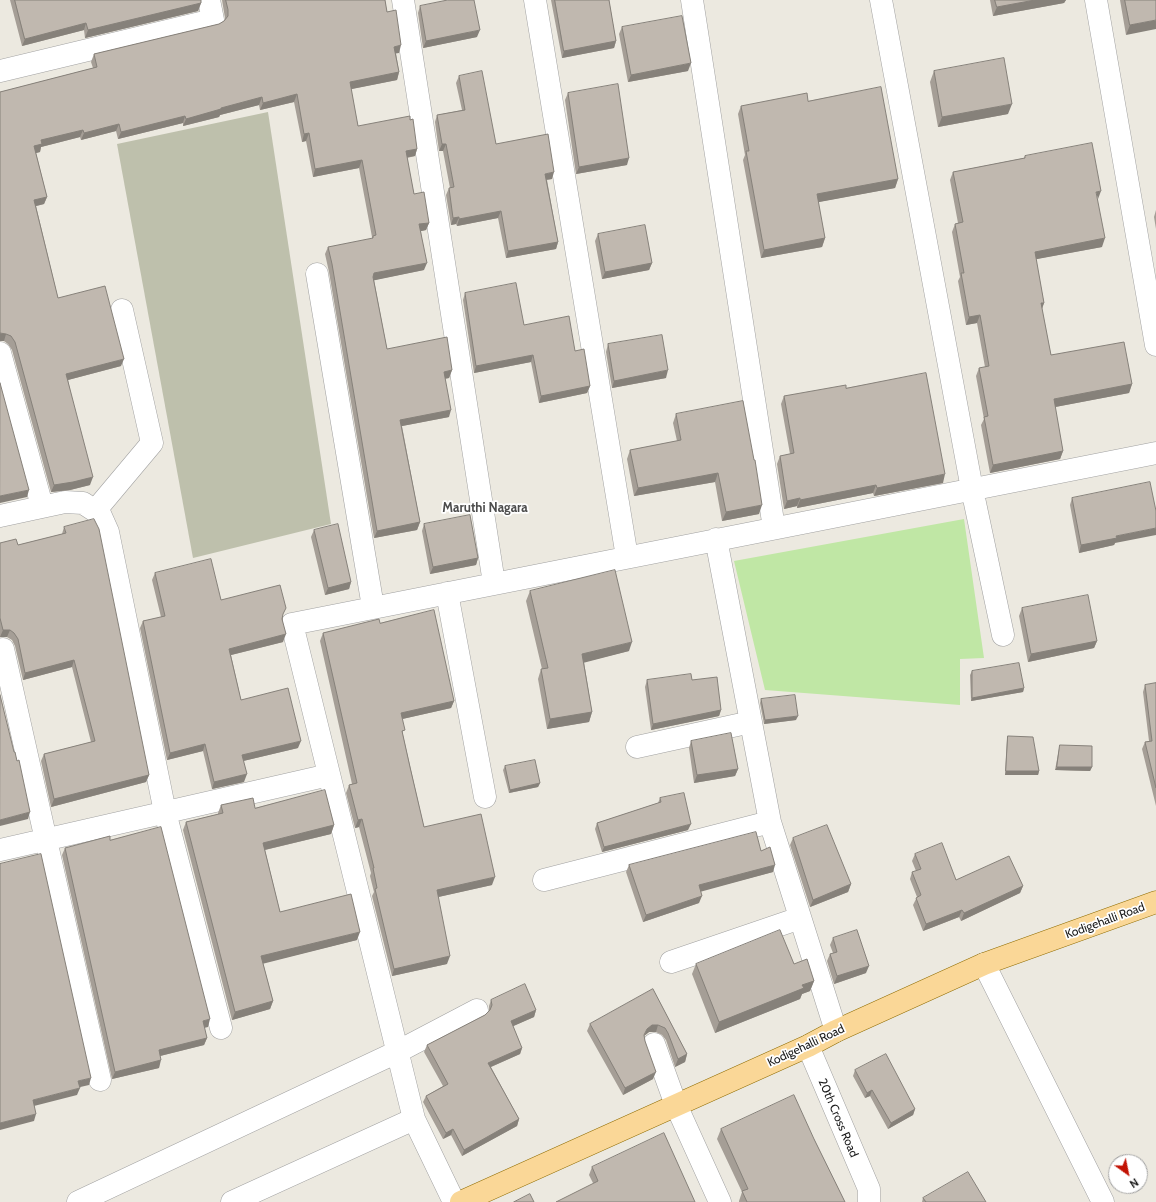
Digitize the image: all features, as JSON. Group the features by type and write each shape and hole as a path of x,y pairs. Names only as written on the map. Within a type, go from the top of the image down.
{"main road":[{"name":"Kodigehalli Road","path":"461,1202 808,1046 984,964 1156,902"}],"street":[{"path":"0,71 213,20 209,0"},
{"path":"403,0 494,583"},
{"path":"535,0 627,557"},
{"path":"692,0 774,528"},
{"path":"880,0 972,489 1003,635"},
{"path":"1096,0 1156,345"},
{"path":"316,274 373,607"},
{"path":"95,510 152,443 122,310"},
{"path":"0,353 42,506"},
{"path":"454,1202 414,1119 292,624 1156,453"},
{"path":"0,516 65,502 83,503 100,514 108,532 165,812 221,1028"},
{"path":"716,539 770,822 836,1032"},
{"path":"447,593 485,797"},
{"path":"3,649 100,1080"},
{"path":"637,747 751,722"},
{"path":"0,850 329,775"},
{"path":"544,880 770,822"},
{"path":"671,962 800,918"},
{"path":"984,964 1103,1202"},
{"path":"78,1202 397,1052 477,1010"},
{"path":"654,1044 676,1105 720,1202"},
{"name":"20th Cross Road","path":"808,1046 874,1198"},
{"path":"232,1202 414,1119"}],"shaded area":[{"path":"268,112 331,524 193,558 117,144"}],"green space":[{"path":"964,519 984,658 960,659 960,705 765,690 734,561"}],"building":[{"path":"15,0 201,0 201,3 88,30 86,23 25,39"},
{"path":"226,0 385,0 387,12 396,10 401,45 394,47 399,72 350,82 358,126 410,116 410,120 413,119 417,149 406,151 414,194 424,192 429,223 419,224 427,263 374,273 373,277 387,349 447,337 452,370 444,372 451,410 400,420 420,522 377,531 328,247 373,238 373,236 376,235 362,160 315,169 309,133 304,134 297,94 263,103 262,97 186,119 185,116 121,132 119,124 84,133 83,130 41,140 42,144 34,146 47,197 34,200 58,298 105,286 124,359 66,374 93,477 54,485 15,342 11,336 0,333 0,92 97,67 94,54 219,24 228,16"},
{"path":"448,0 474,0 480,30 426,41 420,6"},
{"path":"555,0 609,0 616,41 564,51"},
{"path":"995,0 1035,0 997,7"},
{"path":"1125,0 1156,0 1156,20 1130,25"},
{"path":"682,16 691,63 631,75 622,27"},
{"path":"1004,58 1012,104 942,117 934,71"},
{"path":"482,71 496,144 548,134 554,172 545,174 558,242 508,251 501,211 459,219 459,217 453,218 449,188 454,187 446,144 442,144 437,115 465,110 459,76"},
{"path":"618,84 629,158 579,167 568,93"},
{"path":"881,87 898,179 817,194 825,238 764,250 746,151 749,151 741,106 807,93 808,101"},
{"path":"1092,143 1101,191 1096,192 1105,238 1035,252 1044,303 1041,303 1051,355 1124,342 1132,384 1054,399 1063,451 993,465 984,417 988,416 979,368 989,366 980,315 969,317 961,273 964,273 955,224 963,222 953,172"},
{"path":"645,225 652,263 605,272 598,234"},
{"path":"516,283 524,325 569,316 575,351 584,349 590,386 541,396 533,355 476,366 465,293"},
{"path":"662,335 668,370 614,381 608,344"},
{"path":"926,373 945,474 877,488 876,485 800,500 800,498 787,501 780,456 794,453 784,396 846,385 846,388"},
{"path":"0,383 29,490 0,496"},
{"path":"743,401 755,460 762,505 726,512 718,473 638,488 630,450 681,440 676,414"},
{"path":"1150,482 1156,511 1156,528 1081,545 1072,498"},
{"path":"470,515 478,558 433,567 424,524"},
{"path":"94,519 99,529 149,775 54,799 44,754 95,741 74,660 25,673 18,639 10,630 3,630 0,618 0,543 16,539 18,545 66,533 64,527"},
{"path":"338,524 351,582 328,588 314,530"},
{"path":"211,559 221,600 280,585 286,608 282,619 286,634 229,649 241,700 288,688 301,741 242,755 247,774 214,782 205,744 170,753 143,621 165,616 155,573"},
{"path":"615,570 632,642 582,654 592,712 550,719 541,669 548,668 530,591"},
{"path":"1088,595 1097,641 1031,654 1022,608"},
{"path":"434,610 454,701 401,713 405,730 402,731 410,767 424,827 481,814 495,877 437,890 450,956 394,969 375,889 377,888 374,868 362,819 358,820 349,785 357,783 323,633 379,619 380,623"},
{"path":"1019,663 1024,688 972,698 972,671"},
{"path":"691,674 692,680 717,677 721,710 653,724 647,680"},
{"path":"1156,683 1156,788 1145,742 1152,741 1145,685"},
{"path":"0,695 14,752 17,761 19,760 30,812 0,820"},
{"path":"795,695 798,716 765,720 761,699"},
{"path":"731,733 738,769 697,775 691,741"},
{"path":"1008,736 1033,737 1039,771 1006,771"},
{"path":"1060,745 1092,746 1092,767 1057,767"},
{"path":"535,760 540,783 510,790 505,766"},
{"path":"325,790 334,825 263,843 280,912 351,894 360,932 261,956 273,1001 235,1012 186,822 223,813 221,805 253,798 255,808"},
{"path":"684,793 691,824 604,847 597,823 661,802 660,798"},
{"path":"827,825 851,884 813,900 793,838"},
{"path":"161,827 210,1019 203,1021 207,1038 159,1050 161,1060 115,1072 65,848 110,836 110,840"},
{"path":"756,832 761,851 770,847 775,865 699,885 702,896 646,915 629,865"},
{"path":"942,843 956,880 1009,856 1023,886 964,913 962,910 926,924 916,898 921,895 912,872 921,869 915,854"},
{"path":"41,854 91,1078 78,1081 80,1088 33,1100 36,1114 0,1123 0,864"},
{"path":"780,930 794,964 807,959 814,981 802,985 804,988 719,1022 696,964"},
{"path":"857,930 869,966 837,976 830,954 837,952 833,938"},
{"path":"525,984 536,1010 511,1021 522,1048 488,1063 519,1119 464,1150 453,1129 446,1133 426,1096 448,1084 427,1045 485,1015 490,1010 492,1005 491,1000"},
{"path":"653,989 687,1054 678,1059 665,1028 658,1025 652,1025 647,1029 644,1035 656,1072 625,1088 590,1024"},
{"path":"886,1054 915,1109 891,1123 872,1090 867,1093 855,1070"},
{"path":"794,1095 845,1202 747,1202 742,1191 748,1189 721,1129"},
{"path":"664,1133 695,1202 556,1202 598,1181 592,1167"},
{"path":"968,1172 986,1202 926,1202 923,1198"},
{"path":"530,1194 534,1202 514,1202"}],"district":[{"name":"Maruthi Nagara","path":"485,508"}]}
